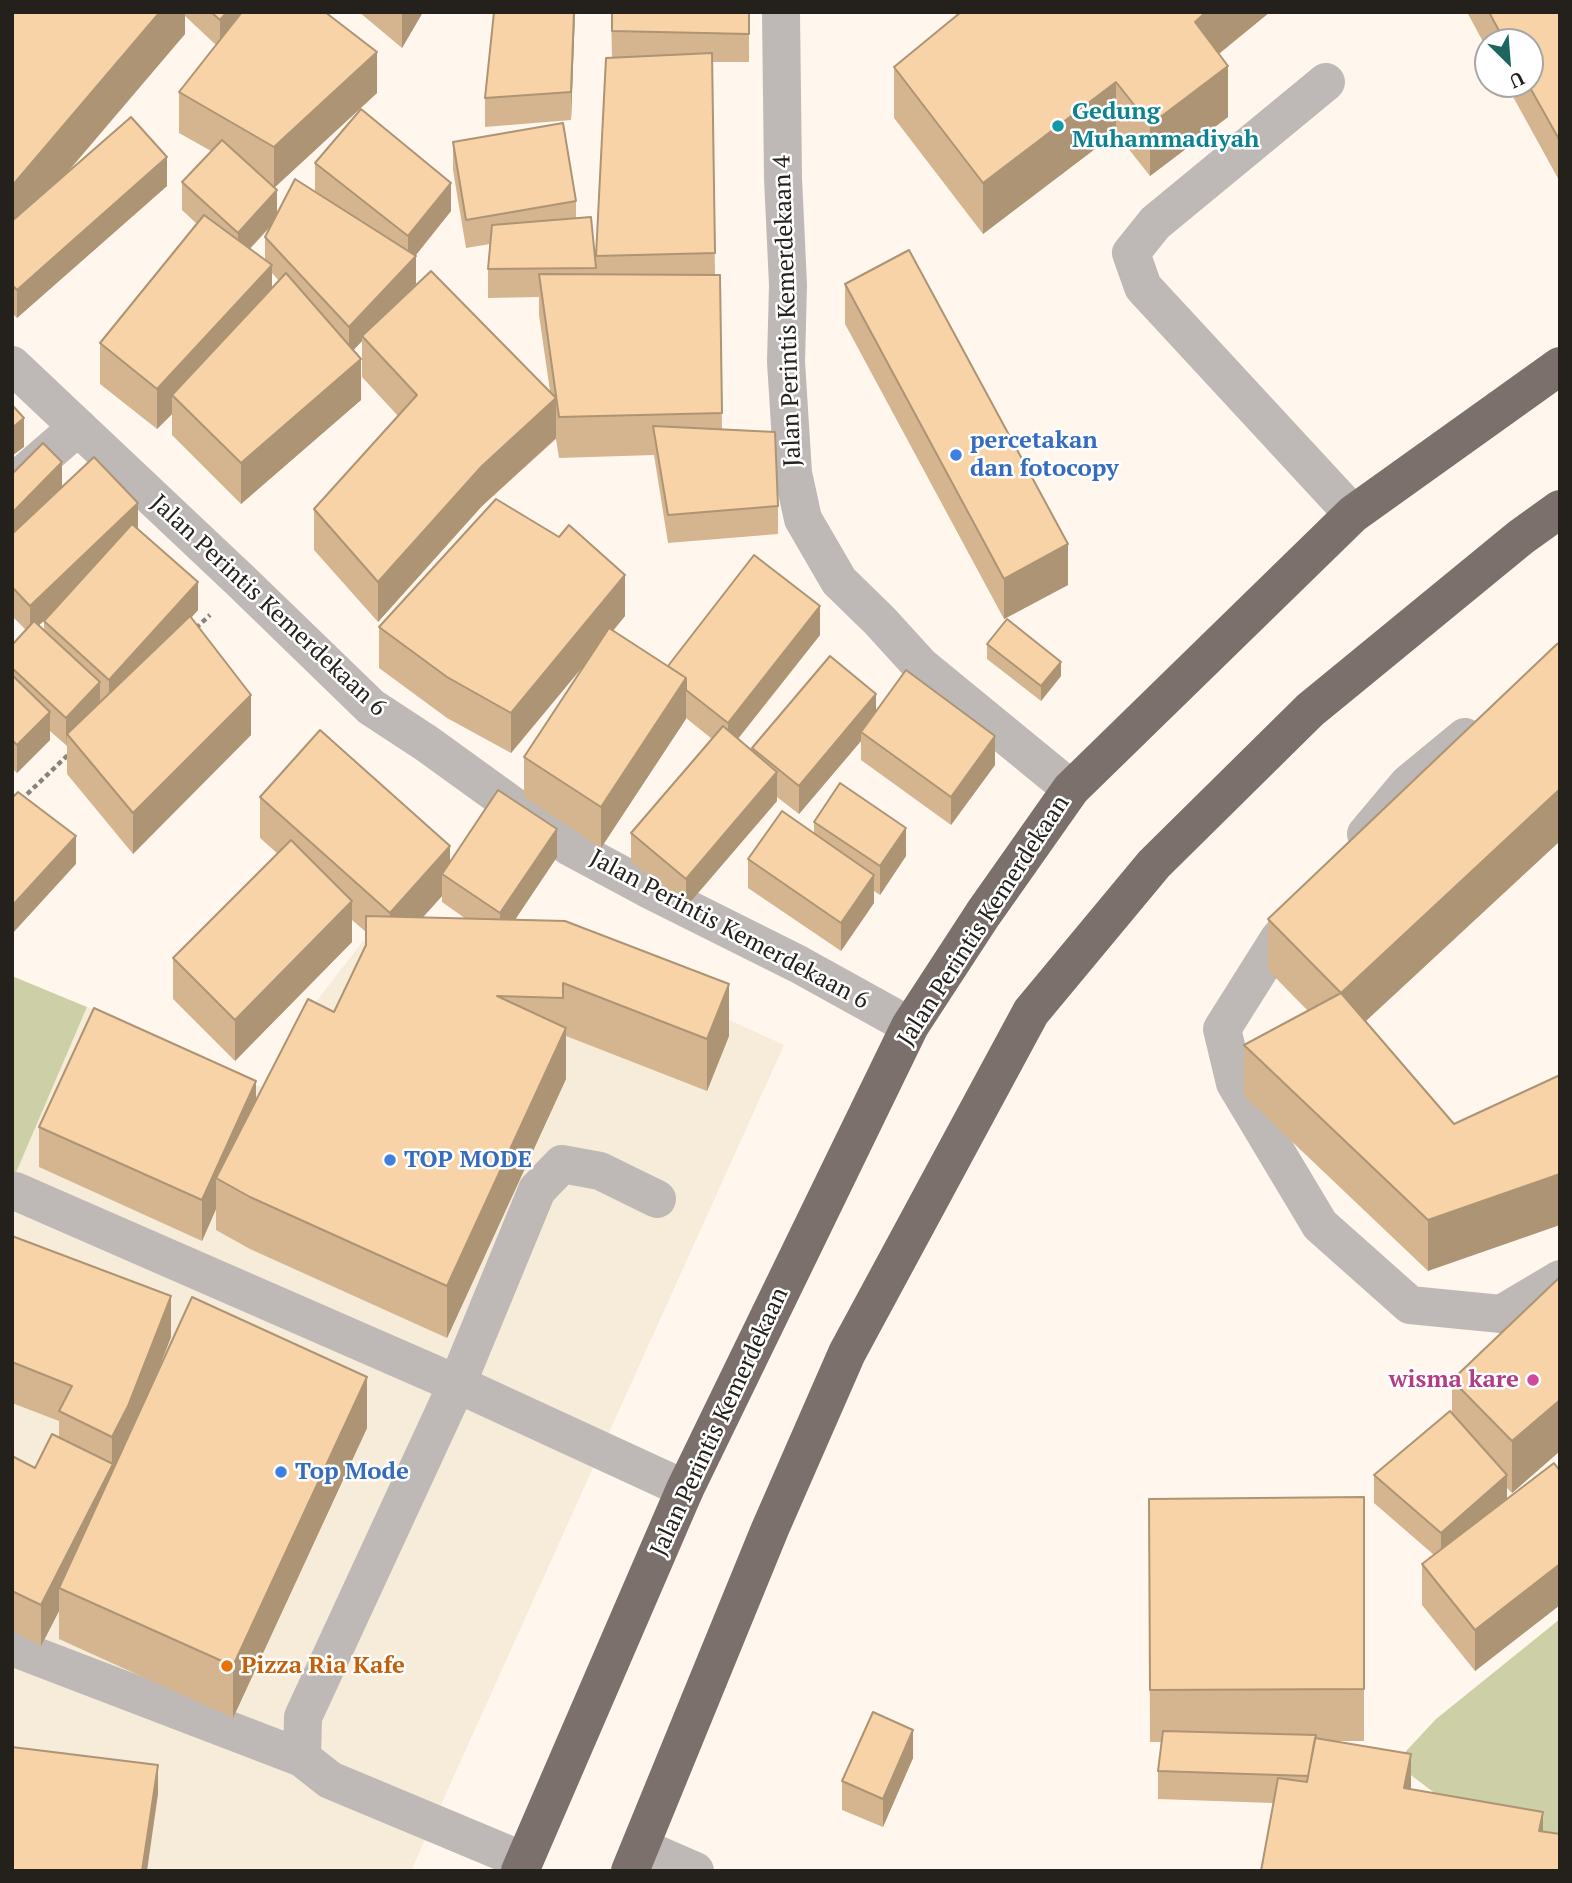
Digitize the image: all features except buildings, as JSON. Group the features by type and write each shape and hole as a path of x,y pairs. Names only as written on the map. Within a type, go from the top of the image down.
{"highway":[{"name":"Jalan Perintis Kemerdekaan","path":"522,1866 685,1489 910,1026 983,914 1071,789 1353,514 1560,366"},
{"path":"635,1859 770,1529 847,1353 1031,1012 1154,864 1310,710 1521,537 1560,509"}],"street":[{"name":"Jalan Perintis Kemerdekaan 4","path":"781,12 783,178 788,285 786,362 793,473 803,519 839,581 921,666 1071,789"},
{"path":"1326,82 1155,223 1131,253 1143,287 1353,514"},
{"name":"Jalan Perintis Kemerdekaan 6","path":"12,365 371,707 426,743 570,847 798,964 910,1026"},
{"path":"12,484 78,427"},
{"path":"1347,857 1408,784 1493,715"},
{"path":"1321,888 1278,940 1222,1029 1235,1083 1320,1225 1410,1305 1501,1314 1560,1279"},
{"path":"302,1758 303,1717 457,1384 537,1190 562,1164 600,1171 657,1199"},
{"path":"15,1191 457,1384 685,1489"},
{"path":"12,1647 302,1758 330,1780 522,1866"},
{"path":"635,1859 695,1871"}],"path":[{"path":"195,629 242,582"},
{"path":"12,809 70,753"}],"shaded area":[{"path":"363,941 583,953 784,1045 411,1871 12,1871 12,1182 87,1007 268,1090 315,1003"}],"green space":[{"path":"12,976 87,1007 12,1182"},
{"path":"1560,1619 1560,1850 1449,1804 1395,1763 1436,1719"}],"place":[{"name":"Gedung Muhammadiyah","path":"1058,126"},
{"name":"percetakan dan fotocopy","path":"956,455"},
{"name":"TOP MODE","path":"390,1160"},
{"name":"wisma kare","path":"1533,1380"},
{"name":"Top Mode","path":"281,1472"},
{"name":"Pizza Ria Kafe","path":"227,1666"}]}
